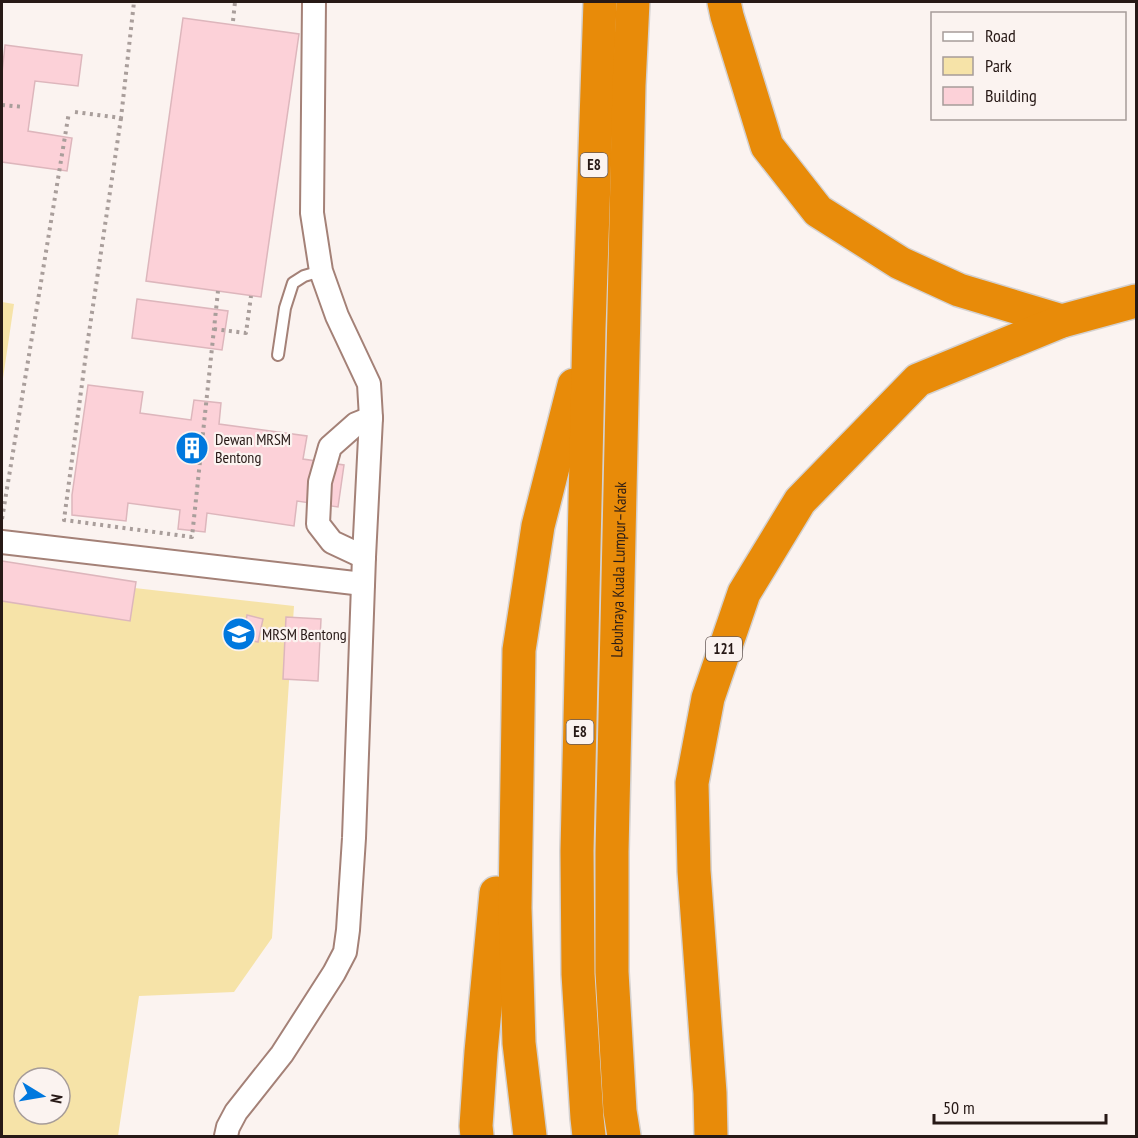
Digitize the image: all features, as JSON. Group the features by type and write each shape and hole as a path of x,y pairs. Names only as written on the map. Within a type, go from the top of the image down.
{"highway":[{"name":"E8","path":"589,1137 578,974 577,862 589,328 600,2"},
{"name":"Lebuhraya Kuala Lumpur–Karak","path":"624,1137 612,972 612,852 633,2"},
{"path":"724,2 767,146 818,211 900,262 959,290 1062,321"},
{"name":"121","path":"711,1137 710,1093 694,871 692,783 708,698 744,592 800,501 918,380 1062,321 1137,301"},
{"path":"477,1137 481,1052 495,911 507,712 538,526 589,328"},
{"path":"519,650 514,908 519,1043 530,1137"}],"street":[{"path":"226,1137 236,1112 282,1054 334,973 345,952 348,930 354,838 371,417 369,384 337,316 321,271 312,213 314,2"},
{"path":"364,557 332,542 318,524 320,482 330,447 356,424 371,417"},
{"path":"2,542 363,584"}],"lane":[{"path":"278,355 285,308 293,283 304,276 321,271"}],"path":[{"path":"134,2 121,118 82,409 71,490 64,520 192,537 218,291"},
{"path":"233,21 235,2"},
{"path":"2,105 24,107"},
{"path":"2,524 69,112"},
{"path":"75,112 121,118"},
{"path":"214,330 246,333 251,296"}],"green space":[{"path":"2,302 14,304 2,385"},
{"path":"2,573 294,606 272,938 234,992 139,996 118,1136 2,1136"}],"building":[{"path":"183,18 299,34 261,297 146,281"},
{"path":"5,45 82,55 78,86 35,81 28,131 72,138 67,171 2,162 2,73"},
{"path":"137,299 228,311 222,350 132,338"},
{"name":"Dewan MRSM Bentong","path":"88,385 143,392 140,413 191,420 194,400 221,403 219,424 307,436 303,459 344,465 338,507 297,501 294,526 207,513 205,532 178,529 180,510 128,503 126,521 72,515 72,495"},
{"path":"2,561 136,582 130,621 2,601"},
{"path":"247,615 263,619 258,642 243,639"},
{"path":"286,617 321,619 318,681 283,679"}],"place":[{"name":"Dewan MRSM Bentong","path":"192,448"},
{"name":"MRSM Bentong","path":"239,634"}]}
